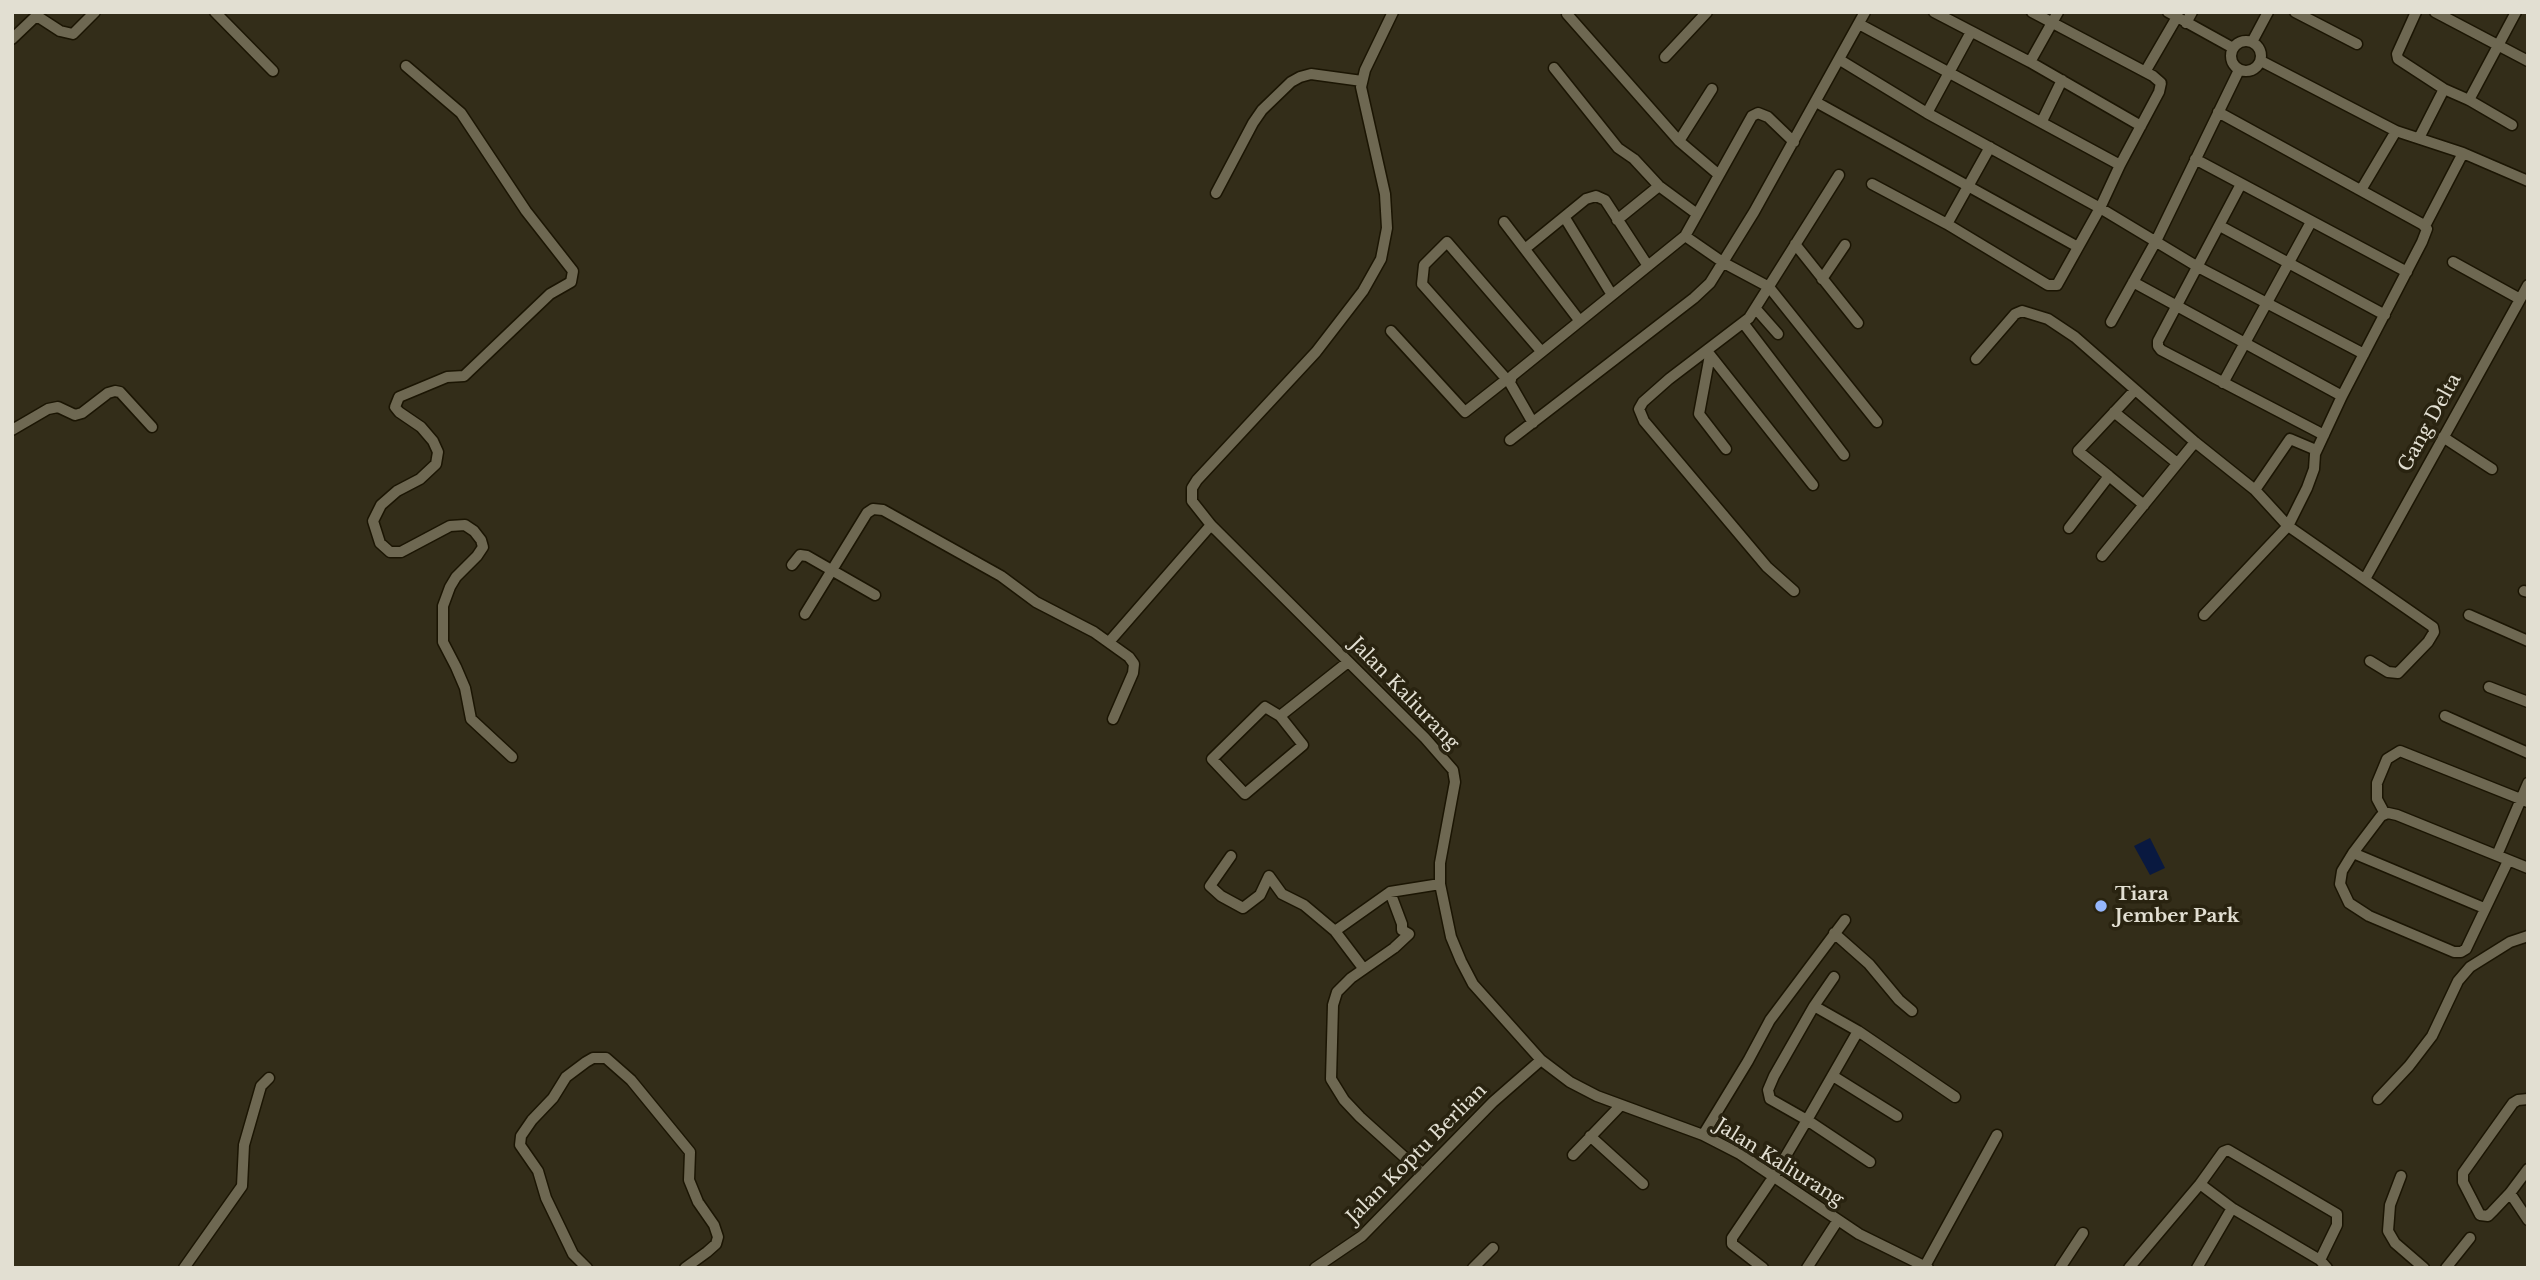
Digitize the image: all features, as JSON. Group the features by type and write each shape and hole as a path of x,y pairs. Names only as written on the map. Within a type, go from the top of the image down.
{"street":[{"path":"12,40 29,16 40,18 60,31 73,34 95,12"},
{"path":"215,12 274,71"},
{"path":"1216,193 1253,123 1262,110 1291,82 1311,74 1362,80 1393,12"},
{"path":"1665,57 1707,12"},
{"path":"1510,440 1710,283 1794,142 1865,12"},
{"path":"1934,12 2030,62 2141,126"},
{"path":"1872,184 1947,224 2051,286 2058,284 2100,208 2161,86 2159,80 2032,12"},
{"path":"2030,62 2058,12"},
{"path":"2145,72 2177,17 2192,12"},
{"path":"2252,42 2269,12"},
{"path":"2295,12 2357,44"},
{"path":"2416,12 2396,56 2444,89 2512,125"},
{"path":"2435,12 2528,61"},
{"path":"2469,100 2516,12"},
{"path":"1567,14 1679,141 1719,175"},
{"path":"2177,17 2233,48"},
{"path":"1859,24 2120,165"},
{"path":"1927,113 1971,32"},
{"path":"2244,41 2252,42 2261,50 2261,61 2254,70 2239,70 2231,60 2233,48 2244,41"},
{"path":"1840,60 1927,113 2100,208 2198,267 2364,354"},
{"path":"2261,61 2396,131 2463,153 2528,181"},
{"path":"406,66 461,113 526,211 573,271 571,282 550,293 464,376 447,377 407,393 396,402 395,407 399,412 421,427 433,441 438,452 436,464 420,479 397,491 381,505 373,521 380,543 390,552 401,552 450,526 465,524 474,531 483,547 450,587 443,606 443,642 465,688 471,719 512,757"},
{"path":"1554,68 1618,148 1634,159 1660,186 1697,214"},
{"path":"2111,322 2156,241 2239,70"},
{"name":"Jalan Kaliurang","path":"1362,80 1362,92 1385,194 1387,228 1377,270 1341,322 1194,484 1192,501 1210,524 1425,738 1455,774 1454,793 1440,863 1440,884 1451,937 1473,984 1541,1060 1570,1082 1621,1105 1703,1135 1774,1175 1877,1244 1926,1267"},
{"path":"2042,121 2062,80"},
{"path":"1679,141 1712,89"},
{"path":"2419,138 2444,89"},
{"path":"1816,102 2078,247"},
{"path":"2218,112 2426,226"},
{"path":"1391,331 1465,412 1509,381 1541,351 1685,236 1752,116 1756,113 1771,119 1794,142"},
{"path":"2361,190 2396,131"},
{"path":"1947,224 1990,147"},
{"path":"2204,615 2288,526 2313,475 2316,450 2425,236 2426,226 2463,153"},
{"path":"2195,159 2407,271"},
{"path":"1794,591 1767,567 1640,415 1640,407 1653,393 1744,324 1839,175"},
{"path":"2241,184 2158,341 2158,347 2324,435"},
{"path":"1617,220 1660,186"},
{"path":"1526,248 1586,199 1596,195 1605,200 1648,266"},
{"path":"1564,218 1612,295"},
{"path":"1504,222 1579,320"},
{"path":"2223,383 2311,222"},
{"path":"2220,226 2385,315"},
{"path":"1685,236 1724,263 1769,287 1877,422"},
{"path":"1532,423 1509,381 1422,284 1424,265 1447,242 1541,351"},
{"path":"1795,244 1858,323"},
{"path":"1822,279 1845,245"},
{"path":"2453,262 2520,299"},
{"path":"2133,282 2342,396"},
{"name":"Gang Delta","path":"2365,579 2528,285"},
{"path":"1756,309 1778,334"},
{"path":"1976,359 2015,314 2026,312 2048,319 2075,337 2195,442 2255,490 2288,526 2434,630 2428,642 2398,673 2389,672 2370,661"},
{"path":"1744,324 1844,454"},
{"path":"1708,353 1699,414 1726,450"},
{"path":"1708,353 1813,485"},
{"path":"2135,390 2078,451 2144,505"},
{"path":"12,430 37,414 58,407 75,415 82,413 108,393 115,391 120,392 152,427"},
{"path":"2114,412 2177,463"},
{"path":"2443,437 2493,469"},
{"path":"2255,490 2290,439 2316,450"},
{"path":"2102,556 2195,442"},
{"path":"2070,528 2109,476"},
{"path":"805,614 867,513 880,509 1002,576 1036,602 1109,642 1132,660 1134,667 1114,719"},
{"path":"1109,642 1210,524"},
{"path":"792,565 803,555 874,596"},
{"path":"2469,615 2528,641"},
{"path":"1280,716 1348,662"},
{"path":"2489,687 2528,702"},
{"path":"1265,707 1280,716 1303,745 1245,794 1212,759 1265,707"},
{"path":"2445,716 2528,753"},
{"path":"2385,814 2377,799 2376,783 2383,766 2396,751 2407,752 2525,801"},
{"path":"2497,856 2525,801 2528,783"},
{"path":"2385,814 2353,853 2339,879 2345,898 2354,908 2454,952 2462,953 2466,949 2508,861"},
{"path":"2385,814 2397,815 2528,868"},
{"path":"2353,853 2484,908"},
{"path":"1231,856 1210,886 1221,896 1243,908 1260,895 1269,876 1282,894 1304,905 1335,931 1363,968"},
{"path":"1335,931 1390,892 1440,884"},
{"path":"1390,892 1402,923 1402,930 1409,934 1343,985 1335,998 1331,1079 1344,1100 1360,1117 1422,1173"},
{"path":"1703,1135 1770,1020 1845,920"},
{"path":"1834,933 1870,964 1899,1000 1912,1011"},
{"path":"2378,1099 2432,1036 2458,981 2470,967 2510,942 2528,936"},
{"path":"1834,977 1774,1076 1768,1095 1770,1099 1870,1162"},
{"path":"1814,1006 1858,1031 1955,1097"},
{"path":"1763,1268 1732,1244 1731,1238 1774,1175 1858,1031"},
{"path":"587,1268 573,1254 547,1198 538,1171 520,1145 526,1128 553,1098 566,1077 593,1058 606,1058 631,1080 690,1152 689,1180 718,1237 716,1244 685,1268"},
{"name":"Jalan Koptu Berlian","path":"1315,1268 1362,1236 1493,1102 1541,1060"},
{"path":"1833,1076 1897,1116"},
{"path":"184,1268 242,1186 244,1146 261,1086 269,1078"},
{"path":"2528,1099 2513,1103 2463,1173 2463,1182 2480,1215 2488,1216 2528,1169"},
{"path":"1573,1154 1621,1105"},
{"path":"1926,1267 1997,1135"},
{"path":"1590,1136 1643,1184"},
{"path":"2129,1268 2200,1184 2223,1152 2230,1150 2334,1211 2338,1220 2324,1264 2231,1208 2200,1184"},
{"path":"2401,1176 2390,1205 2388,1231 2395,1243 2424,1268"},
{"path":"2510,1193 2528,1220"},
{"path":"2197,1268 2231,1208"},
{"path":"1807,1268 1838,1220"},
{"path":"2060,1268 2083,1233"},
{"path":"2446,1268 2470,1238"},
{"path":"1473,1268 1493,1248"}],"water":[{"path":"2150,838 2165,868 2150,875 2134,846"}],"place":[{"name":"Tiara Jember Park","path":"2101,906"}]}
